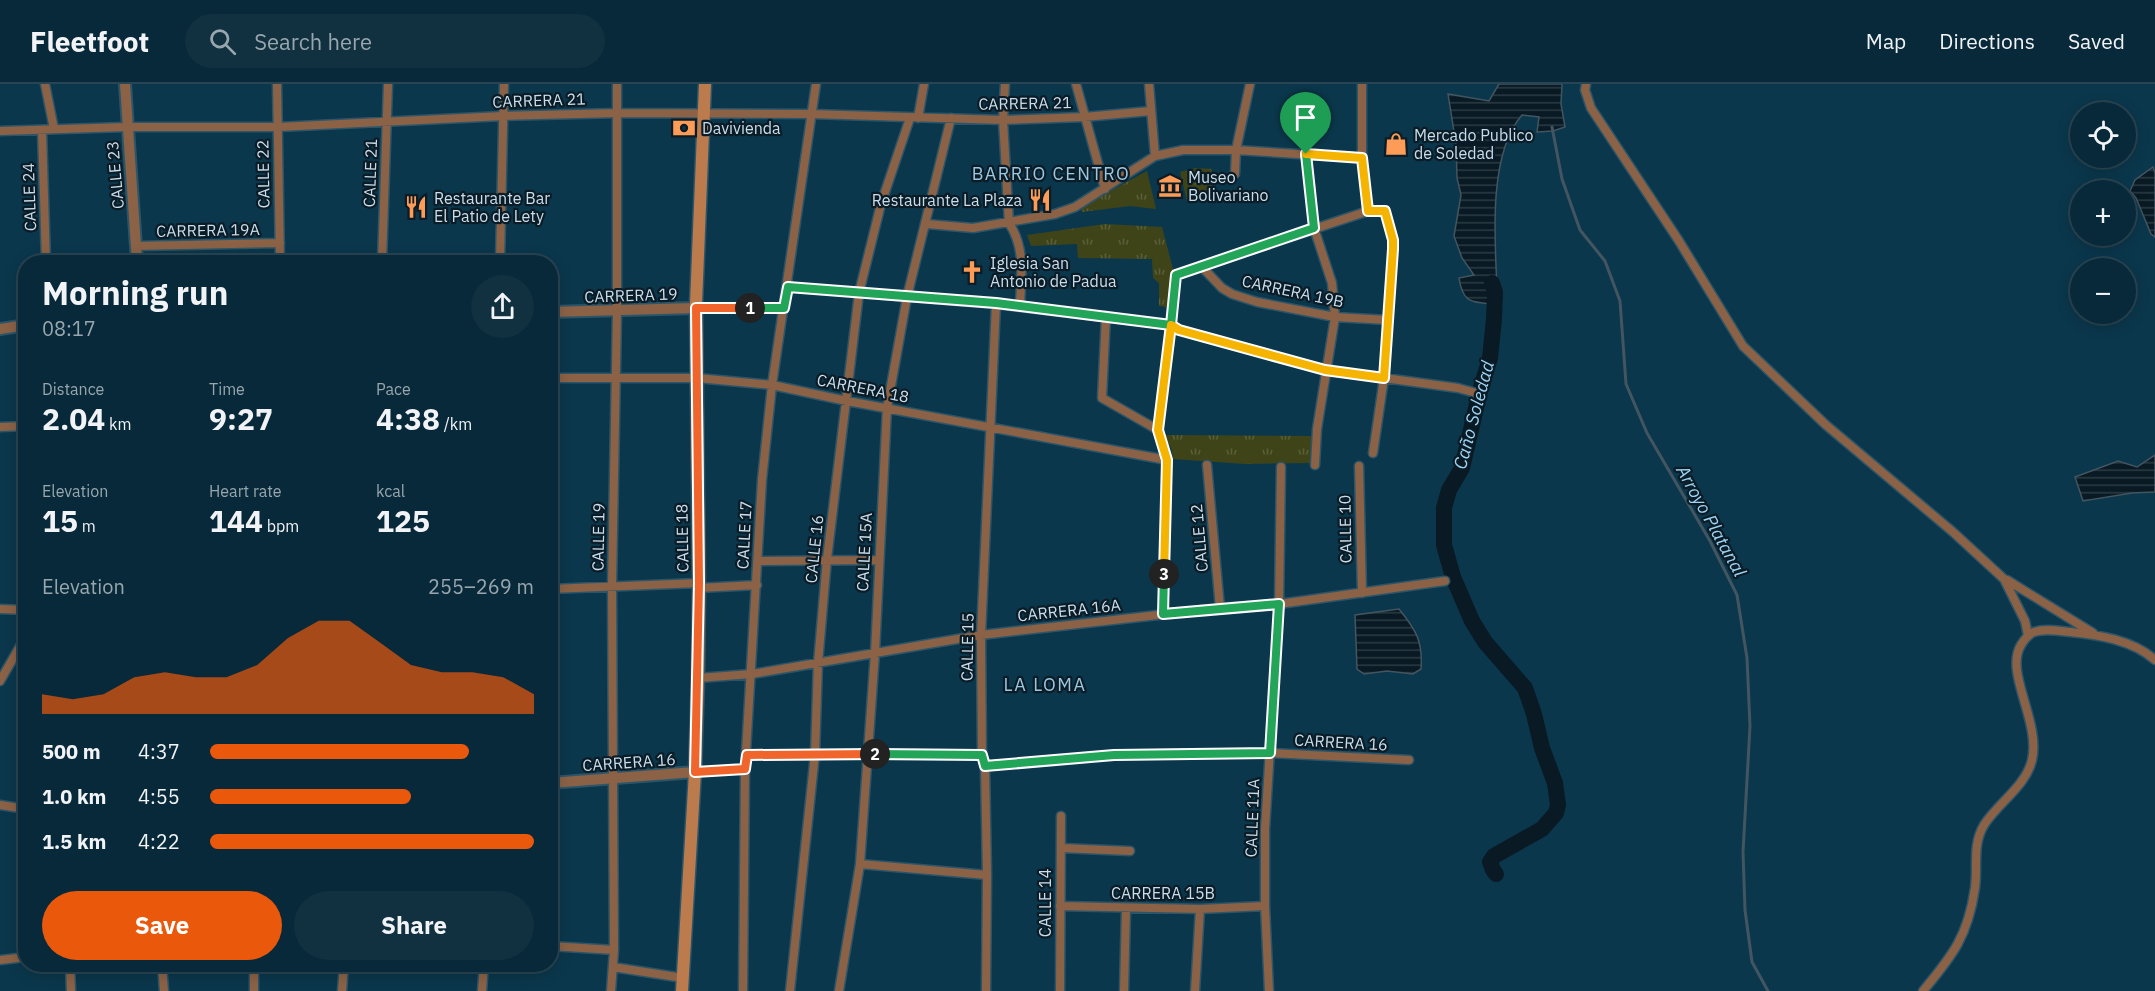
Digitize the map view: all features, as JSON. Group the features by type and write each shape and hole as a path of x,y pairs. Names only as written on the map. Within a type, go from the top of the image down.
{"main road":[{"name":"CALLE 18","path":"682,991 695,772 698,678 696,308 705,84"}],"street":[{"path":"45,84 54,129"},
{"name":"CALLE 23","path":"125,84 126,127 137,255"},
{"name":"CALLE 22","path":"277,84 280,255"},
{"name":"CALLE 21","path":"382,255 388,84"},
{"path":"500,255 504,84"},
{"name":"CALLE 19","path":"611,991 614,950 612,586 617,312 617,84"},
{"name":"CALLE 17","path":"743,991 745,769 762,480 772,385 816,84"},
{"name":"CALLE 16","path":"790,991 815,754 818,663 827,559 859,293 881,204 914,118 924,84"},
{"path":"1005,84 1003,120 1008,223 1017,235 1020,249 1020,306"},
{"path":"1077,84 1105,189"},
{"path":"1149,84 1155,156"},
{"path":"1235,174 1236,150 1250,84"},
{"path":"1362,84 1362,158 1368,211"},
{"path":"1586,84 1585,90 1591,108 1679,241 1743,346 1826,425 1953,532 2004,579 2096,634 2126,644 2155,660"},
{"name":"CARRERA 21","path":"0,131 126,127 278,127 618,113 811,114 1003,120 1084,117 1151,111"},
{"name":"CALLE 15A","path":"839,991 860,864 875,653 887,408 908,297 951,118"},
{"name":"CALLE 24","path":"42,130 46,255"},
{"path":"927,224 967,228 1055,214 1075,207 1155,156 1183,150 1236,150 1362,158"},
{"path":"1306,154 1314,228 1332,284 1335,317 1325,370 1316,437 1315,465"},
{"name":"CARRERA 19B","path":"1171,325 1176,275 1368,211 1385,211 1393,240 1388,320 1335,317 1257,302 1221,288 1202,267"},
{"name":"CARRERA 19A","path":"136,246 280,243"},
{"path":"788,287 996,303 1171,325 1179,330 1325,370 1458,388 1476,393"},
{"name":"CALLE 15","path":"986,991 987,875 985,766 982,755 981,635 996,303"},
{"name":"CARRERA 19","path":"558,312 784,308"},
{"path":"1106,316 1102,398 1158,430"},
{"path":"1373,453 1384,378 1388,320"},
{"path":"1163,614 1167,460 1158,430 1171,325"},
{"path":"0,329 18,326"},
{"name":"CARRERA 18","path":"558,378 697,378 772,385 1167,460"},
{"path":"0,427 18,426"},
{"name":"CALLE 12","path":"1207,465 1220,608"},
{"name":"CALLE 11A","path":"1269,991 1265,906 1265,829 1279,604 1281,466"},
{"name":"CALLE 10","path":"1359,466 1362,593"},
{"path":"758,561 879,560"},
{"path":"2004,579 2025,621 2028,635"},
{"name":"CARRERA 16A","path":"698,678 752,674 981,635 1220,608 1279,604 1445,581"},
{"path":"558,589 757,585"},
{"path":"0,609 18,610"},
{"path":"1923,991 1953,955 1964,933 1972,909 1976,884 1976,848 1984,826 2020,782 2032,760 2034,740 2030,714 2016,667 2016,657 2020,646 2028,635 2043,630 2096,634"},
{"path":"0,681 18,650"},
{"name":"CARRERA 16","path":"985,766 1114,755 1270,753 1409,760"},
{"path":"747,755 982,755"},
{"name":"CARRERA 16","path":"558,782 745,769"},
{"path":"0,805 18,808"},
{"name":"CALLE 14","path":"1060,991 1061,816"},
{"path":"1061,848 1130,851"},
{"path":"860,864 987,875"},
{"name":"CARRERA 15B","path":"1060,906 1200,909 1265,906"},
{"path":"1124,991 1126,909"},
{"path":"1195,991 1200,909"},
{"path":"558,946 614,950"},
{"path":"0,960 18,958"},
{"path":"613,967 683,978"},
{"path":"70,972 71,991"},
{"path":"163,972 164,991"},
{"path":"254,972 254,991"},
{"path":"342,991 343,972"},
{"path":"482,991 483,972"}],"green space":[{"path":"1196,168 1212,169 1211,197 1187,201 1180,172"},
{"path":"1147,171 1156,209 1130,206 1082,212 1081,207"},
{"path":"1105,224 1162,227 1174,273 1171,308 1159,306 1159,283 1153,278 1152,259 1078,258 1077,244 1031,246 1027,235"},
{"path":"1165,435 1311,436 1311,463 1245,464 1173,459 1171,447 1165,440"}],"water":[{"path":"1499,84 1562,84 1561,104 1565,127 1553,131 1537,132 1539,117 1522,115 1510,133 1502,155 1495,207 1498,308 1469,300 1461,289 1459,278 1474,275 1462,258 1454,236 1461,195 1448,94 1489,101"},
{"path":"2153,167 2155,173 2155,237 2151,234 2136,198 2135,180"},
{"path":"2155,455 2155,492 2132,493 2083,501 2075,477 2118,461 2137,467"},
{"path":"1399,609 1417,636 1421,651 1421,669 1413,674 1387,671 1364,674 1357,669 1355,615"}],"waterway":[{"name":"Arroyo Platanal","path":"1552,127 1562,179 1580,230 1605,261 1620,301 1626,384 1647,433 1710,541 1737,595 1747,658 1750,726 1743,852 1745,910 1752,962 1768,991"},
{"name":"Caño Soledad","path":"1492,283 1495,292 1490,358 1462,468 1449,490 1444,508 1444,545 1453,577 1472,621 1485,642 1525,688 1542,748 1555,783 1558,805 1556,813 1542,829 1494,856 1490,862 1496,874"}],"place":[{"name":"Davivienda","path":"684,128"},
{"name":"Mercado Publico de Soledad","path":"1396,144"},
{"name":"Museo Bolivariano","path":"1170,186"},
{"name":"Restaurante La Plaza","path":"1040,200"},
{"name":"Restaurante Bar El Patio de Lety","path":"416,207"},
{"name":"Iglesia San Antonio de Padua","path":"972,272"}],"district":[{"name":"BARRIO CENTRO","path":"1051,174"},
{"name":"LA LOMA","path":"1045,685"}],"route":[{"path":"1306,154 1314,228 1176,275 1171,325 996,303 788,287 784,308 696,308 699,583 695,772 745,769 747,755 982,755 985,766 1114,755 1270,753 1279,604 1163,614 1167,460 1158,430 1171,325 1179,330 1325,370 1384,378 1393,249 1393,240 1385,211 1368,211 1362,158 1306,154"}]}
